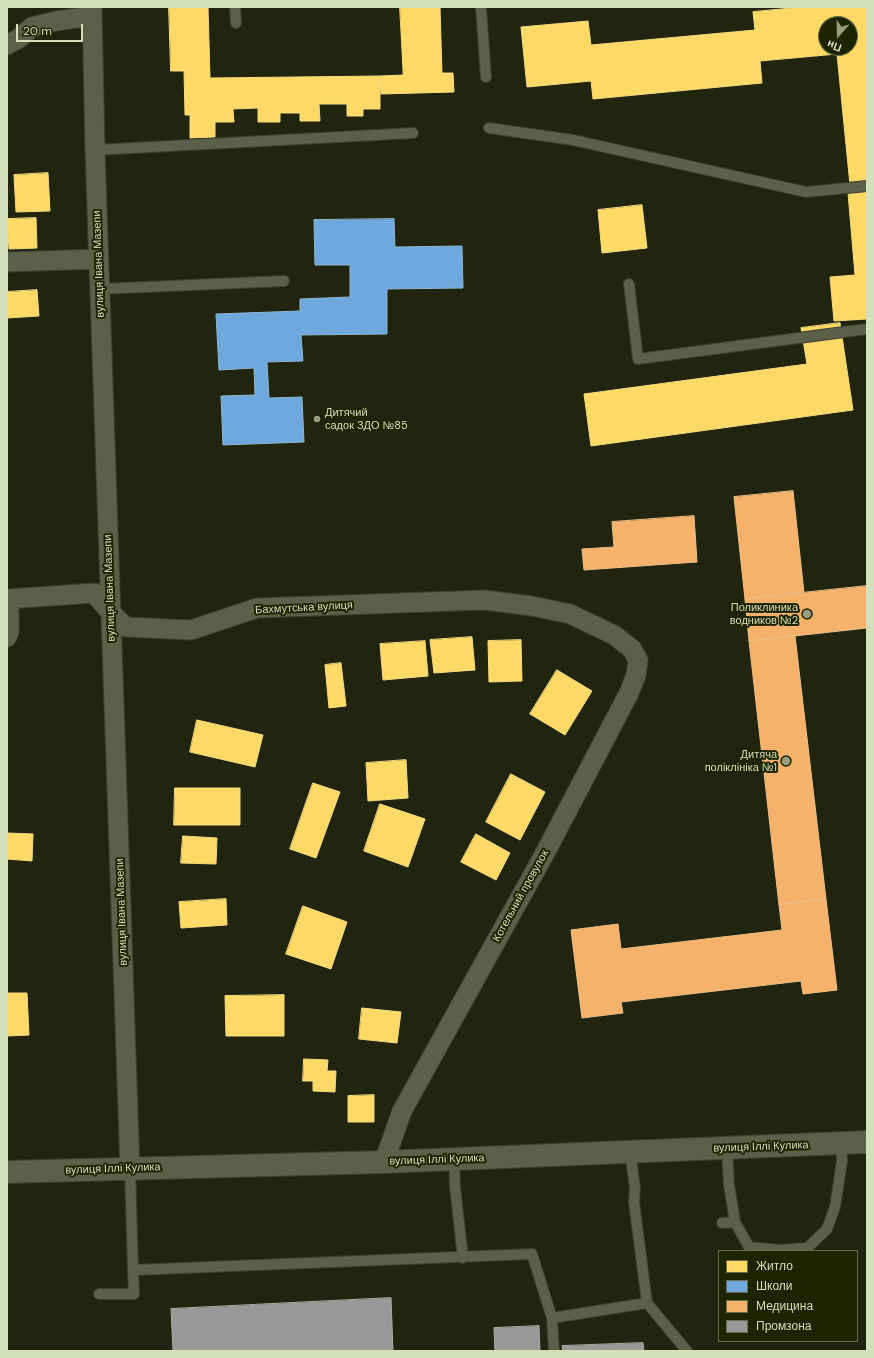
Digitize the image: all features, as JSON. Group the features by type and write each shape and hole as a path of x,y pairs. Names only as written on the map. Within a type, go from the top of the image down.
{"street":[{"path":"7,46 32,27 92,12"},
{"name":"вулиця Івана Мазепи","path":"92,12 95,150 130,1169"},
{"path":"7,262 99,259"},
{"name":"Бахмутська вулиця","path":"8,599 94,593 111,613 126,627 191,630 258,608 484,600 532,606 570,614 614,635"},
{"path":"7,637 9,632 8,599"},
{"name":"Котельний провулок","path":"384,1162 402,1111 545,853 629,693 636,675 638,660 632,649 614,635"},
{"name":"вулиця Іллі Кулика","path":"7,1172 384,1162 867,1142"}],"lane":[{"path":"235,7 236,23"},
{"path":"481,7 486,77"},
{"path":"489,128 573,140 806,192 867,186"},
{"path":"95,150 413,133"},
{"path":"100,289 284,281"},
{"path":"628,284 638,359 867,329"},
{"path":"726,1148 729,1185 735,1222 749,1247 779,1250 807,1249 827,1230 835,1207 842,1161 841,1144"},
{"path":"630,1151 635,1188 634,1202 647,1303 687,1351"},
{"path":"454,1159 455,1187 463,1258"},
{"path":"99,1294 134,1294 130,1169"},
{"path":"722,1223 735,1222"},
{"path":"133,1270 463,1258 532,1254 552,1318 554,1351"},
{"path":"552,1318 647,1303"}],"building: Житло":[{"path":"169,7 208,7 210,78 380,76 380,109 363,109 363,116 347,116 347,104 319,104 320,121 300,121 300,113 280,113 280,122 258,122 258,108 233,109 234,122 215,122 215,137 190,138 190,115 185,115 184,71 171,71"},
{"path":"400,7 440,7 442,73 453,73 454,92 381,94 380,76 403,75"},
{"path":"803,7 867,7 867,183 850,185 837,56 858,56 858,16 818,16 818,56 760,61 762,83 593,99 591,81 527,87 521,27 588,21 591,45 755,30 753,12"},
{"path":"48,173 50,211 16,212 14,175"},
{"path":"867,191 867,319 834,321 830,277 855,275 848,193"},
{"path":"642,205 647,248 602,253 598,210"},
{"path":"36,218 37,248 9,249 7,219"},
{"path":"37,290 39,316 7,318 7,292"},
{"path":"840,323 853,410 591,446 584,394 807,364 801,328"},
{"path":"472,637 475,670 434,673 430,640"},
{"path":"521,640 522,681 489,682 488,641"},
{"path":"425,641 428,676 383,680 380,644"},
{"path":"341,663 346,706 329,708 325,665"},
{"path":"557,670 592,691 565,735 530,714"},
{"path":"197,720 263,735 255,767 190,752"},
{"path":"406,760 408,798 368,801 366,763"},
{"path":"511,774 545,792 520,840 486,822"},
{"path":"313,783 340,792 316,858 290,849"},
{"path":"175,788 240,788 240,825 174,825"},
{"path":"380,804 425,819 408,867 364,851"},
{"path":"7,833 33,834 32,861 7,859"},
{"path":"476,834 510,853 496,880 461,862"},
{"path":"183,836 217,838 216,864 181,863"},
{"path":"226,899 227,925 181,928 179,902"},
{"path":"303,906 347,922 331,969 286,954"},
{"path":"7,993 27,993 29,1035 7,1036"},
{"path":"284,995 284,1036 226,1036 225,996"},
{"path":"362,1008 401,1012 397,1043 359,1039"},
{"path":"304,1059 328,1060 327,1071 336,1071 335,1092 313,1091 313,1081 303,1081"},
{"path":"374,1095 374,1122 348,1122 348,1096"}],"building: Школи":[{"path":"394,219 395,247 462,246 463,288 387,289 387,334 301,335 303,361 267,362 269,398 302,397 304,442 223,445 221,396 255,395 254,368 219,370 216,314 300,311 300,299 350,297 350,265 315,265 314,220"}],"building: Медицина":[{"path":"793,491 804,593 745,599 734,497"},
{"path":"694,516 697,562 584,570 582,549 614,547 612,522"},
{"name":"Поликлиника водников №2","path":"867,586 867,628 749,641 745,599"},
{"name":"Дитяча поліклініка №1","path":"795,636 826,899 779,905 749,641"},
{"path":"826,899 837,990 803,994 801,981 621,1002 623,1013 582,1018 571,930 618,924 621,949 782,930 779,905"}],"building: Промзона":[{"path":"391,1298 393,1351 173,1351 171,1309"},
{"path":"539,1326 540,1351 495,1351 494,1328"},
{"path":"643,1343 644,1351 563,1351 562,1346"}],"place":[{"name":"Дитячий садок ЗДО №85","path":"317,419"},
{"name":"Поликлиника водников №2","path":"807,614"},
{"name":"Дитяча поліклініка №1","path":"786,761"}]}
